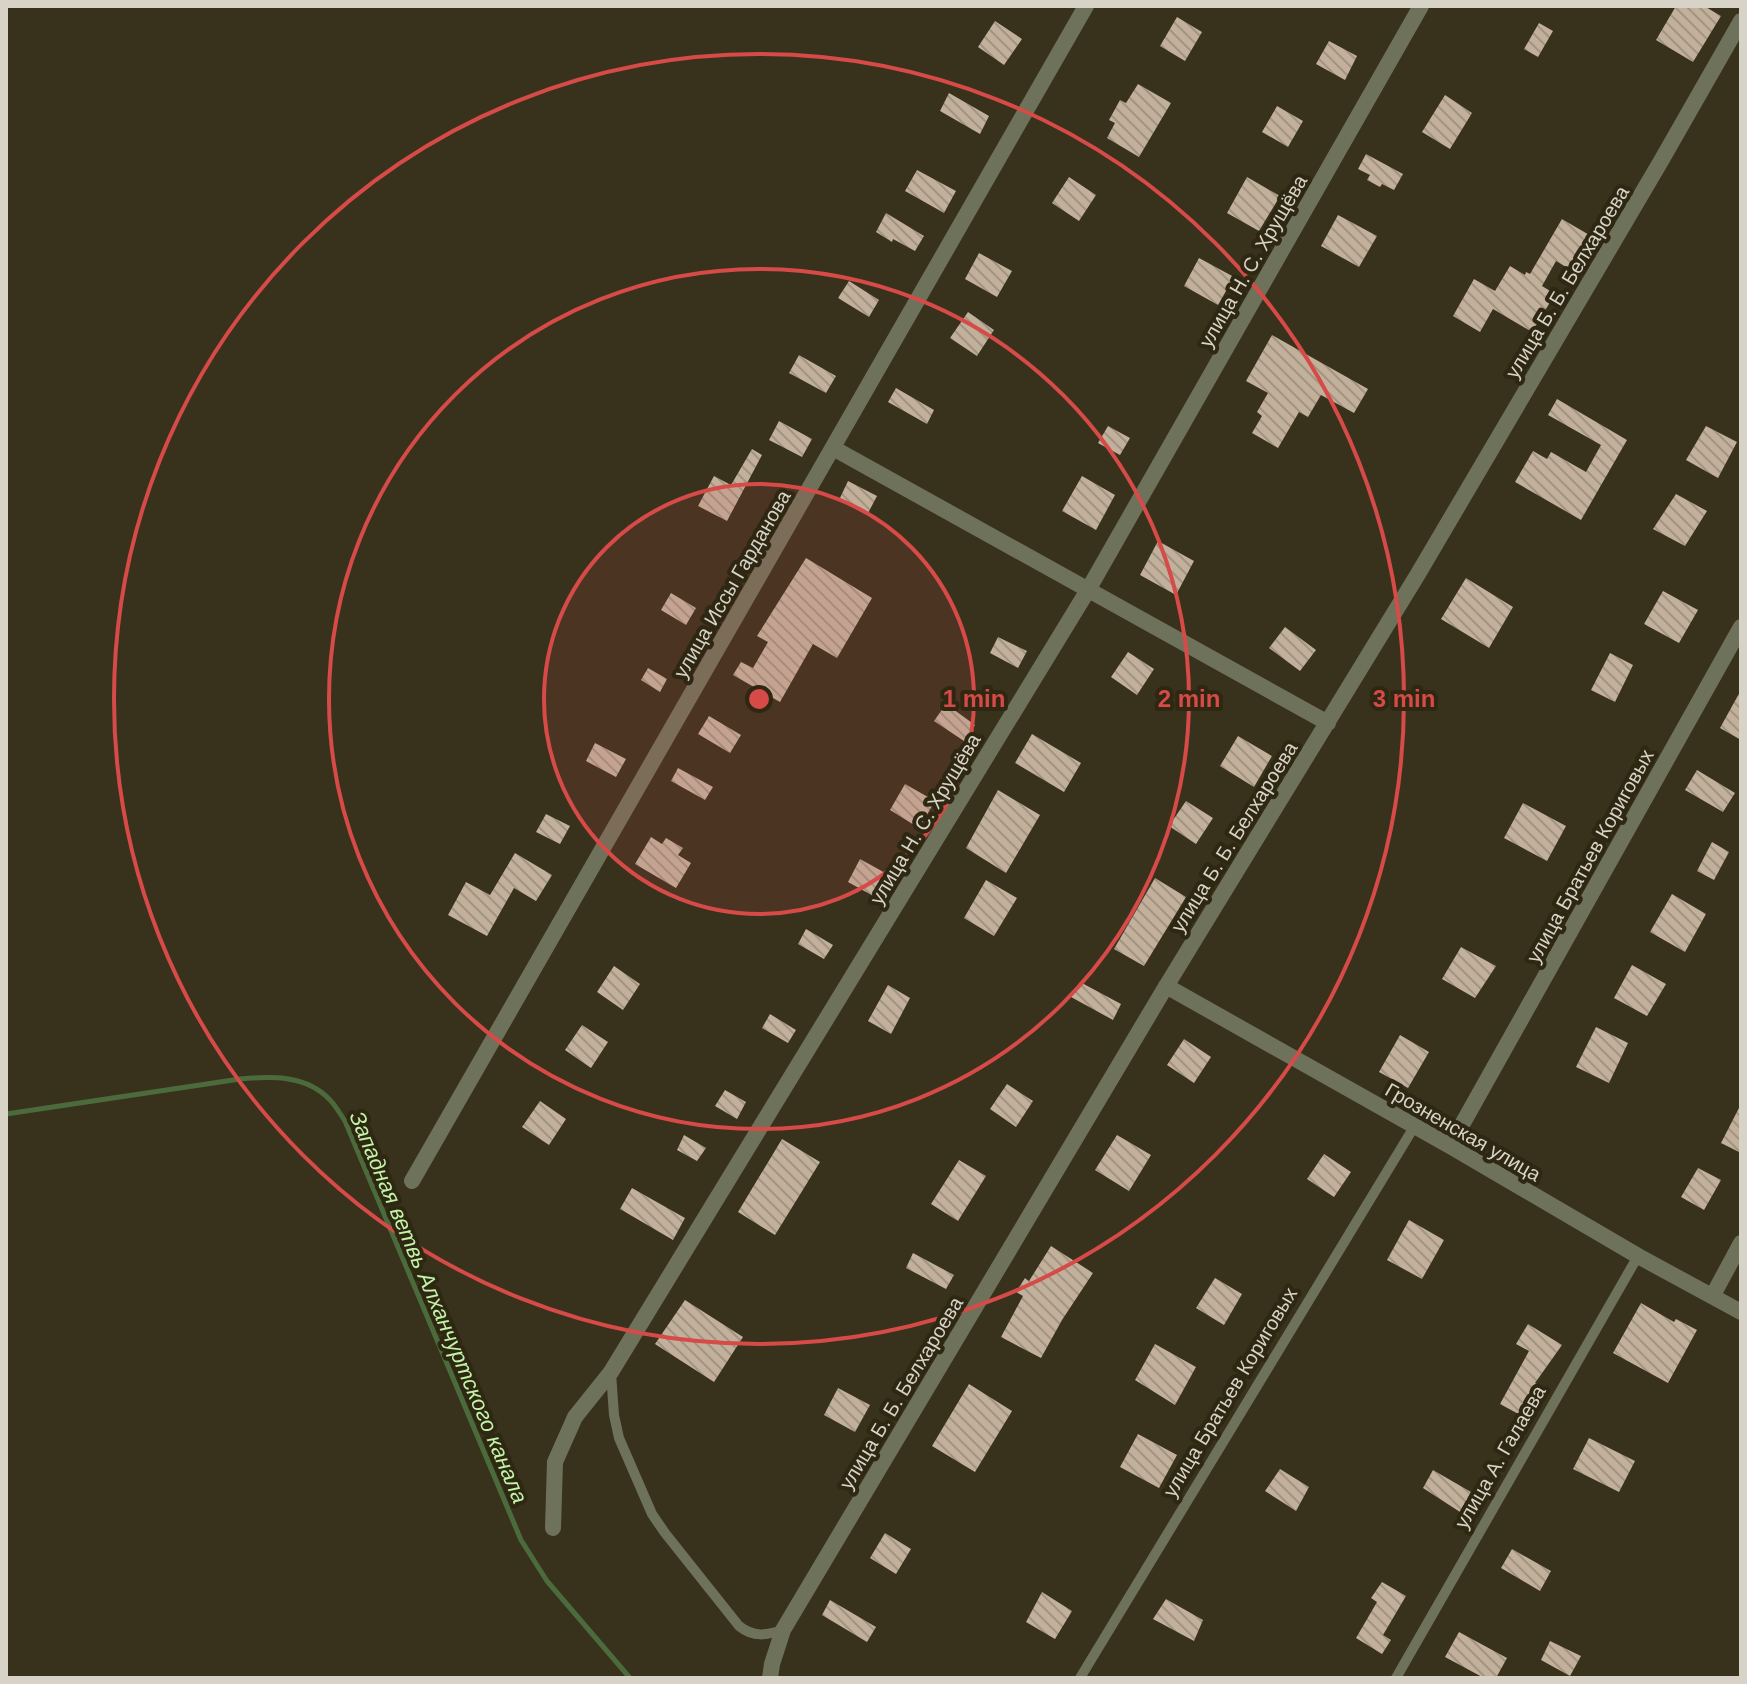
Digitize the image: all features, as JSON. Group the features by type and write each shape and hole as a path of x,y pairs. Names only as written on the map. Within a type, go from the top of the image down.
{"street":[{"name":"улица Иссы Гарданова","path":"412,1181 1086,6"},
{"name":"улица Н. С. Хрущёва","path":"553,1528 555,1462 575,1417 611,1372 1088,590 1421,6"},
{"name":"улица Б. Б. Белхароева","path":"770,1678 783,1630 1166,986 1328,723 1741,21"},
{"path":"833,448 1328,723"},
{"name":"улица Братьев Кориговых","path":"1450,1146 1741,627"},
{"name":"Грозненская улица","path":"1166,986 1741,1312"},
{"path":"1713,1295 1741,1243"}],"lane":[{"name":"улица Братьев Кориговых","path":"1080,1678 1414,1127"},
{"name":"улица А. Галаева","path":"1396,1678 1638,1256"},
{"path":"611,1372 619,1438 641,1491 665,1533 746,1632 760,1636 783,1630"}],"building":[{"path":"1676,6 1704,6 1721,16 1693,62 1656,40"},
{"path":"1177,17 1202,32 1185,61 1160,46"},
{"path":"995,21 1022,39 1004,65 978,47"},
{"path":"1539,23 1553,31 1538,57 1524,49"},
{"path":"1329,41 1357,56 1345,80 1316,64"},
{"path":"1138,84 1171,103 1139,157 1107,138 1115,123 1109,120 1120,100 1126,103"},
{"path":"949,93 989,116 980,134 940,111"},
{"path":"1445,95 1472,113 1450,149 1422,132"},
{"path":"1277,106 1303,121 1288,147 1262,132"},
{"path":"1366,154 1403,174 1394,190 1367,180 1370,175 1358,169"},
{"path":"917,170 956,191 944,213 905,191"},
{"path":"1069,177 1096,195 1079,221 1052,203"},
{"path":"1247,177 1280,196 1259,231 1227,213"},
{"path":"886,213 924,236 915,251 876,232"},
{"path":"1338,215 1377,236 1359,267 1321,246"},
{"path":"1562,219 1591,236 1571,270 1556,261 1542,286 1555,294 1532,332 1493,309 1480,332 1453,316 1474,279 1495,291 1510,266 1525,275 1526,272 1530,274"},
{"path":"979,253 1012,271 997,297 965,279"},
{"path":"1199,258 1234,277 1218,305 1184,286"},
{"path":"849,281 879,300 869,317 838,298"},
{"path":"968,312 994,330 977,356 950,338"},
{"path":"1272,335 1368,389 1354,413 1321,395 1308,417 1299,412 1278,448 1252,433 1262,416 1257,412 1268,393 1246,381"},
{"path":"799,355 836,376 826,393 789,373"},
{"path":"896,388 934,410 927,424 888,402"},
{"path":"1557,399 1627,440 1581,520 1515,482 1533,451 1547,459 1551,452 1586,472 1601,445 1548,415"},
{"path":"779,421 812,439 802,457 769,440"},
{"path":"1108,426 1130,438 1120,455 1098,443"},
{"path":"1706,426 1737,442 1718,478 1686,460"},
{"path":"752,449 762,455 727,521 698,506 714,476 731,485"},
{"path":"1082,476 1115,495 1096,530 1062,511"},
{"path":"848,481 877,496 867,515 839,500"},
{"path":"1676,494 1707,511 1685,546 1653,529"},
{"path":"1158,541 1194,561 1176,595 1140,575"},
{"path":"806,558 872,598 837,658 813,644 780,702 733,675 741,662 753,668 768,642 757,636"},
{"path":"1466,578 1513,607 1489,648 1441,619"},
{"path":"1663,591 1698,610 1679,643 1644,624"},
{"path":"671,593 696,608 686,625 661,610"},
{"path":"1285,627 1316,650 1300,671 1269,648"},
{"path":"998,637 1027,651 1018,668 990,653"},
{"path":"1128,652 1154,669 1137,695 1111,677"},
{"path":"1610,653 1633,665 1615,702 1591,690"},
{"path":"648,668 667,679 660,692 641,680"},
{"path":"1741,690 1741,740 1720,728"},
{"path":"946,704 975,725 964,741 934,721"},
{"path":"709,716 741,735 730,753 698,734"},
{"path":"1032,734 1081,763 1064,792 1015,763"},
{"path":"1238,736 1272,756 1254,787 1220,766"},
{"path":"595,743 626,759 616,777 586,761"},
{"path":"678,768 713,787 705,800 671,781"},
{"path":"1697,770 1735,793 1723,812 1685,790"},
{"path":"905,784 935,801 919,828 890,810"},
{"path":"998,790 1040,815 1006,873 966,848"},
{"path":"1186,801 1213,818 1196,844 1169,826"},
{"path":"1523,803 1566,826 1547,861 1504,838"},
{"path":"546,814 570,826 560,844 536,832"},
{"path":"651,837 662,844 666,838 683,848 678,855 691,863 676,888 635,864"},
{"path":"1712,842 1729,852 1714,880 1697,871"},
{"path":"515,853 552,875 536,901 514,888 487,936 448,915 466,882 490,895"},
{"path":"860,859 889,875 877,898 848,882"},
{"path":"1155,878 1186,897 1144,966 1114,949"},
{"path":"986,880 1017,898 994,936 964,918"},
{"path":"1672,894 1706,914 1685,952 1650,932"},
{"path":"806,929 833,945 824,959 798,944"},
{"path":"1461,947 1496,966 1475,998 1442,979"},
{"path":"1632,965 1666,984 1647,1016 1614,998"},
{"path":"614,966 640,984 623,1010 597,992"},
{"path":"1080,982 1121,1004 1113,1020 1071,997"},
{"path":"888,985 910,998 891,1034 868,1021"},
{"path":"770,1014 796,1030 788,1043 762,1028"},
{"path":"582,1025 608,1042 591,1068 565,1050"},
{"path":"1596,1027 1628,1043 1609,1083 1576,1067"},
{"path":"1400,1035 1429,1052 1408,1088 1379,1072"},
{"path":"1184,1039 1211,1057 1194,1083 1167,1065"},
{"path":"1007,1084 1033,1101 1016,1127 990,1109"},
{"path":"725,1090 746,1102 737,1119 715,1106"},
{"path":"540,1101 566,1119 549,1145 522,1127"},
{"path":"1741,1104 1741,1153 1721,1143"},
{"path":"684,1135 706,1148 697,1161 677,1150"},
{"path":"1117,1135 1151,1155 1129,1191 1095,1170"},
{"path":"782,1139 820,1162 775,1235 738,1212"},
{"path":"1324,1154 1351,1172 1334,1197 1307,1179"},
{"path":"959,1160 986,1176 958,1221 931,1204"},
{"path":"1698,1168 1721,1180 1704,1210 1681,1197"},
{"path":"632,1188 685,1218 673,1240 620,1209"},
{"path":"1409,1220 1444,1240 1422,1279 1387,1260"},
{"path":"1051,1246 1093,1273 1041,1358 1001,1337 1023,1296 1016,1292 1025,1278 1029,1281"},
{"path":"913,1253 954,1275 946,1289 906,1268"},
{"path":"1215,1278 1242,1294 1224,1325 1196,1308"},
{"path":"685,1300 743,1337 714,1382 655,1344"},
{"path":"1641,1303 1674,1322 1676,1319 1697,1330 1668,1383 1613,1353"},
{"path":"1528,1324 1562,1345 1535,1383 1540,1386 1524,1417 1500,1404 1529,1351 1516,1344"},
{"path":"1155,1344 1196,1367 1175,1405 1135,1380"},
{"path":"969,1384 1012,1411 975,1472 932,1446"},
{"path":"838,1388 870,1405 855,1432 824,1415"},
{"path":"1138,1434 1177,1455 1159,1488 1120,1467"},
{"path":"1589,1438 1635,1461 1619,1492 1573,1469"},
{"path":"1280,1469 1309,1487 1296,1511 1265,1491"},
{"path":"1433,1470 1471,1492 1460,1512 1423,1488"},
{"path":"885,1533 911,1549 896,1574 870,1558"},
{"path":"1512,1549 1551,1571 1540,1591 1501,1568"},
{"path":"1382,1582 1406,1596 1383,1635 1391,1640 1382,1654 1356,1638 1377,1602 1371,1598"},
{"path":"1042,1592 1072,1611 1055,1639 1026,1622"},
{"path":"1166,1599 1203,1620 1194,1641 1153,1619"},
{"path":"830,1600 876,1627 867,1642 822,1615"},
{"path":"1459,1632 1507,1658 1496,1678 1484,1678 1445,1657"},
{"path":"1550,1641 1581,1656 1570,1676 1541,1660"}],"waterway":[{"name":"Западная ветвь Алханчуртского канала","path":"6,1114 252,1078 300,1082 330,1100 345,1121 521,1540 547,1581 630,1678"}]}
